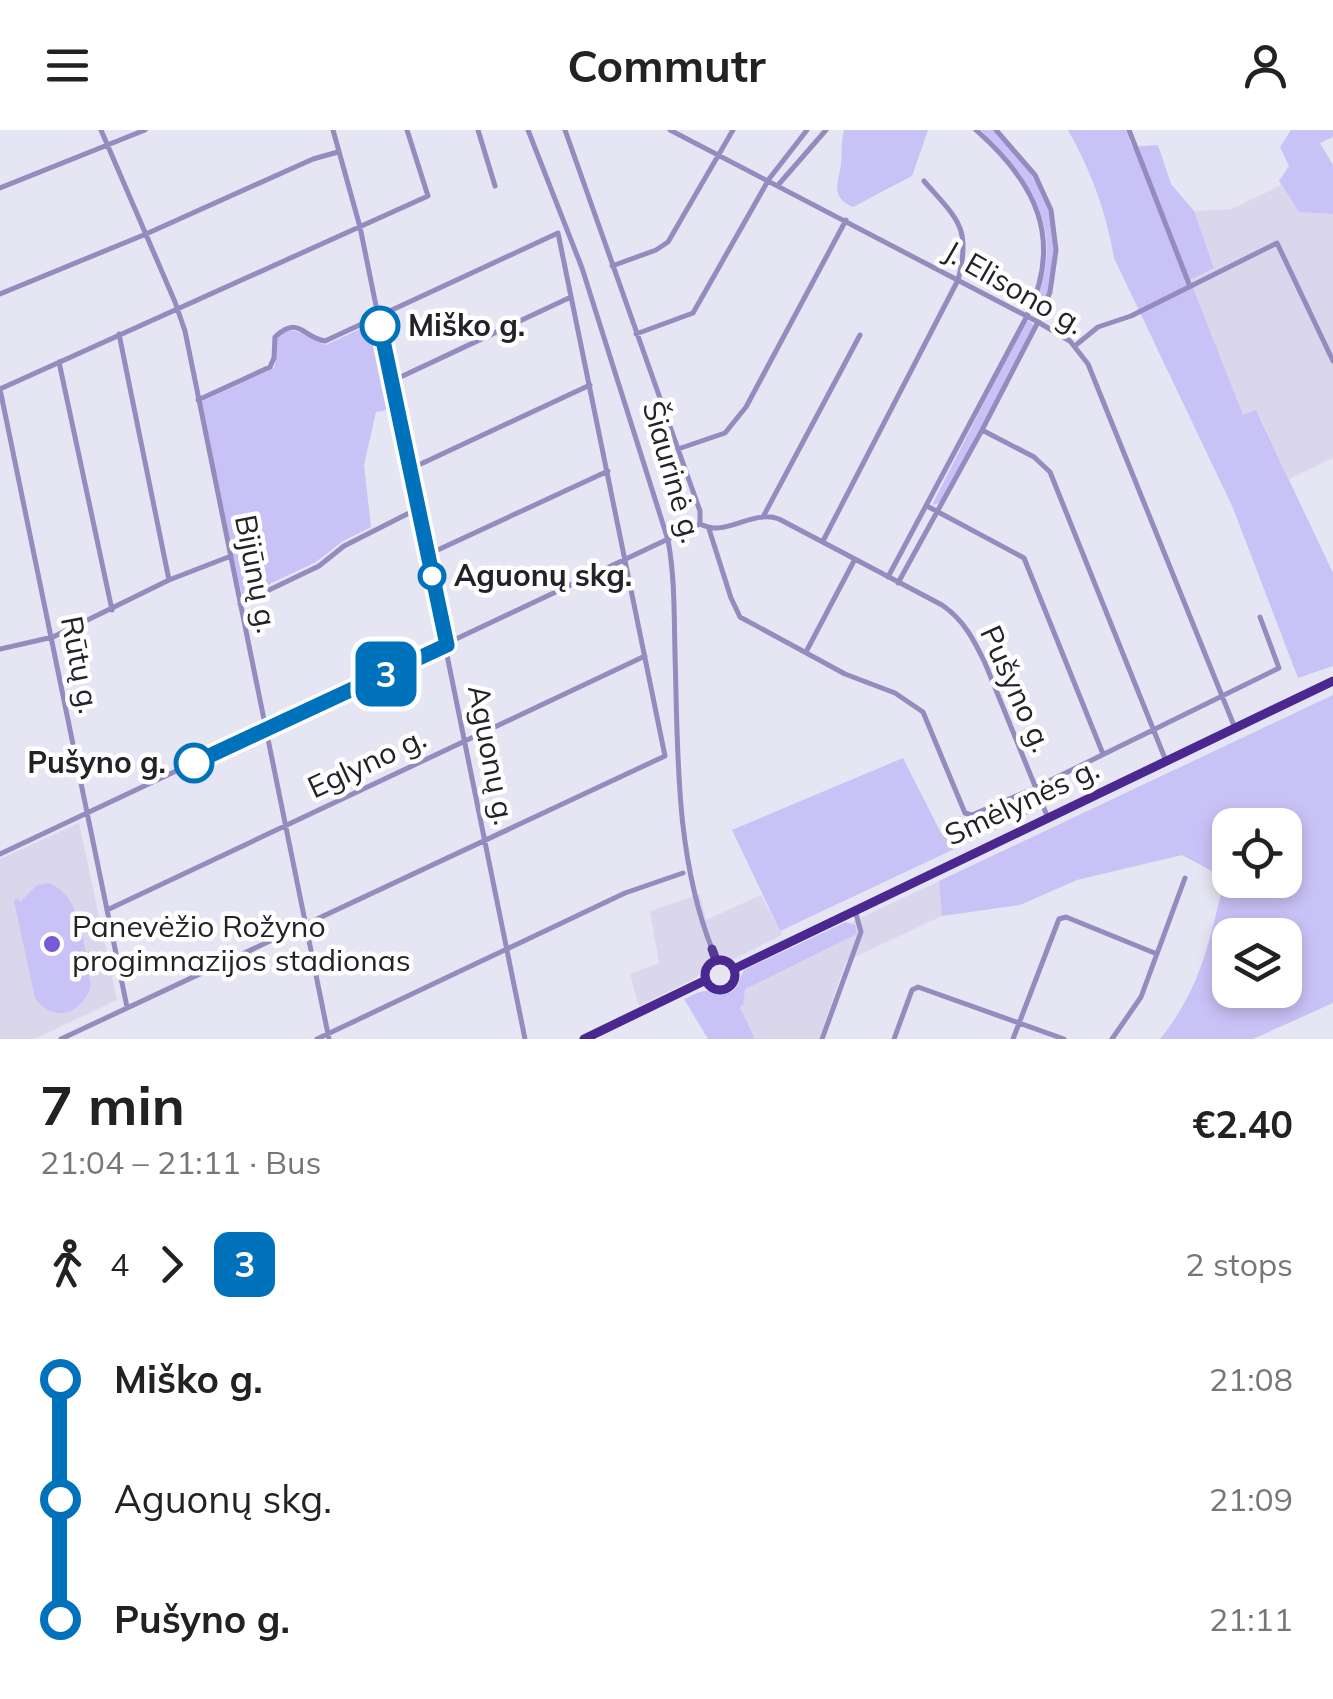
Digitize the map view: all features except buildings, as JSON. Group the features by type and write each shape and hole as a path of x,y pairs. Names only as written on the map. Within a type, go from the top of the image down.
{"highway":[{"name":"Smėlynės g.","path":"734,968 1333,682"},
{"path":"714,955 734,968 734,979 725,989 714,988 706,980 706,968 714,955"},
{"path":"584,1039 706,980"}],"street":[{"name":"Bijūnų g.","path":"101,130 178,309 328,1036"},
{"path":"0,188 145,130"},
{"name":"Aguonų g.","path":"333,130 360,227 525,1039"},
{"path":"0,389 428,196 408,130"},
{"path":"478,130 495,186"},
{"name":"Šiaurinė g.","path":"528,130 592,295 668,540 674,585 680,812 697,907 714,955"},
{"path":"565,130 678,449 700,524"},
{"name":"J. Elisono g.","path":"670,130 779,184 1076,346 1088,364 1235,728"},
{"path":"612,266 662,248 668,242 733,130"},
{"path":"636,334 693,312 769,179 807,130"},
{"path":"779,184 826,130"},
{"path":"888,577 1027,316 1043,265 1040,213 1022,180 976,130"},
{"path":"898,582 1038,322 1054,272 1056,231 1052,210 1034,175 996,130"},
{"path":"1129,130 1189,284"},
{"path":"0,294 313,159 339,152"},
{"path":"822,542 958,280 965,249 962,231 924,182"},
{"path":"678,449 725,433 746,408 846,220"},
{"path":"62,1039 665,756 558,232 325,341 298,327 285,329 274,337 270,367 198,400"},
{"path":"1076,346 1098,327 1131,316 1277,243 1333,360"},
{"path":"392,381 572,297"},
{"path":"119,334 169,580"},
{"path":"700,524 727,527 764,515 860,335"},
{"path":"59,362 112,610"},
{"path":"410,469 590,385"},
{"name":"Rūtų g.","path":"0,389 128,1009"},
{"path":"982,430 1034,457 1050,472 1166,761"},
{"path":"427,554 608,471"},
{"path":"926,506 1024,558 1103,754"},
{"path":"240,604 320,566 344,546 418,508"},
{"name":"Pušyno g.","path":"764,515 779,518 950,611 968,631 1048,818"},
{"path":"0,854 700,524"},
{"path":"709,528 730,598 740,617 845,674 895,693 924,712 965,813 972,814 1035,788 1279,668 1260,618"},
{"path":"0,649 52,636 169,580 231,556"},
{"path":"806,652 855,559"},
{"name":"Eglyno g.","path":"107,910 646,656"},
{"path":"317,1039 625,893 683,872"},
{"path":"1112,1039 1141,998 1186,878"},
{"path":"822,1039 862,932 855,910"},
{"path":"1013,1039 1059,919 1066,917 1157,954"},
{"path":"894,1039 912,990 918,988 1064,1039"}],"shaded area":[{"path":"844,130 928,130 912,176 853,207 841,199 837,189"},
{"path":"981,130 993,130 1007,145 1032,176 1049,206 1053,222 1053,273 1036,316 1031,311 1047,256 1040,212 1016,172"},
{"path":"1068,130 1126,130 1132,147 1158,145 1171,184 1194,211 1214,268 1190,280 1243,415 1256,410 1333,573 1333,666 1298,678 1233,508 1114,258 1097,192"},
{"path":"1291,130 1333,130 1333,137 1320,143 1333,165 1333,214 1299,212 1279,181 1289,166 1280,147"},
{"path":"1281,185 1299,212 1333,214 1333,458 1289,479 1257,411 1243,416 1190,280 1214,268 1194,211 1232,209"},
{"path":"377,321 393,409 376,412 364,465 371,527 343,541 316,562 242,597 201,402 274,368 276,343 285,331 299,332 326,345"},
{"path":"1025,322 1034,326 940,503 932,505"},
{"path":"1333,695 1333,1003 1253,1039 1160,1039 1195,982 1212,928 1212,1008 1302,1008 1302,918 1215,918 1220,898 1302,898 1302,808 1212,808 1212,871 1182,855 1077,880 1020,905 942,916 939,881"},
{"path":"903,758 941,833 1027,794 1037,810 780,931 732,830"},
{"path":"79,823 117,1000 34,1039 0,1039 0,859"},
{"path":"939,881 942,916 846,961 819,1039 755,1039 740,1007 744,989 856,934 852,922"},
{"name":"Panevėžio Rožyno progimnazijos stadionas","path":"49,883 61,890 76,913 91,985 82,1003 59,1013 35,998 14,901 18,898 20,902 37,885"},
{"path":"700,894 706,920 761,895 782,935 730,961 719,955 709,958 697,977 639,1006 630,974 659,963 650,911"},
{"path":"846,922 855,925 857,934 745,989 740,1007 755,1039 708,1039 684,999 705,991 732,992 744,970"}],"bus line":[{"name":"3","path":"194,763 447,645 380,326"}],"place":[{"name":"Miško g.","path":"380,326"},
{"name":"Aguonų skg.","path":"432,576"},
{"name":"Pušyno g.","path":"194,763"},
{"name":"Panevėžio Rožyno progimnazijos stadionas","path":"52,944"}]}
